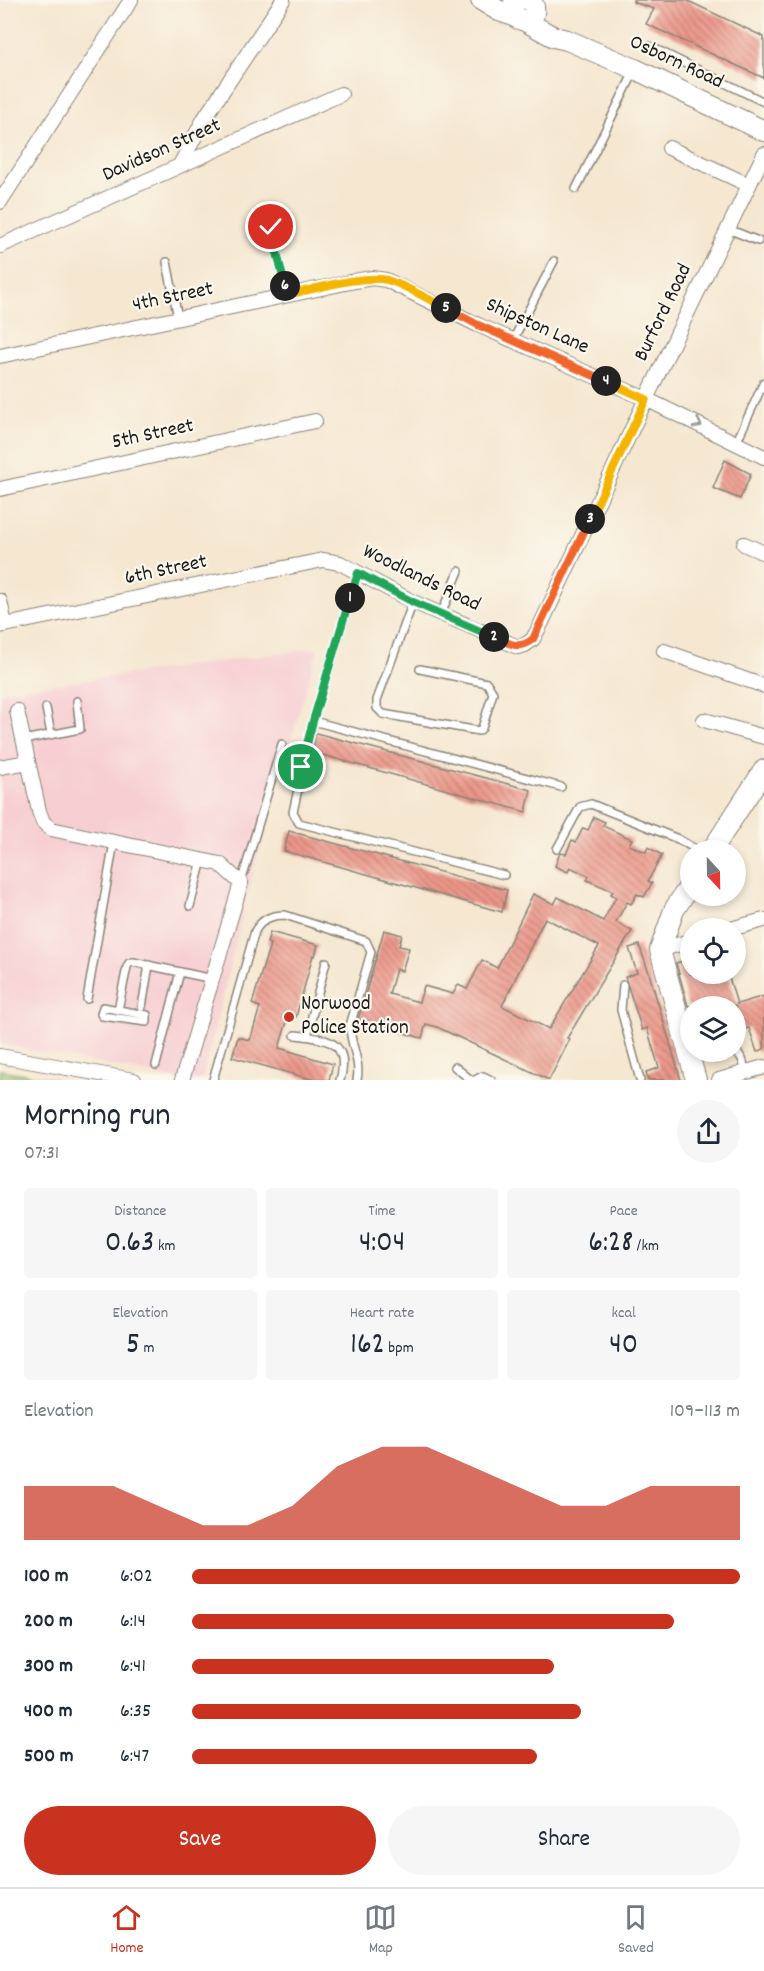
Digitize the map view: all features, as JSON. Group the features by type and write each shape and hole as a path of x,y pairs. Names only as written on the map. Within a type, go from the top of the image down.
{"street":[{"path":"0,202 131,0"},
{"path":"180,165 204,119 283,0"},
{"name":"Osborn Road","path":"484,1 499,11 523,5 554,37 567,40 635,69 764,131"},
{"name":"Davidson Street","path":"0,246 341,94"},
{"path":"669,148 749,185"},
{"name":"Burford Road","path":"518,646 530,641 536,634 764,154"},
{"name":"Shipston Lane","path":"356,280 372,278 386,280 646,399 764,457"},
{"name":"4th Street","path":"0,356 356,280"},
{"name":"5th Street","path":"0,489 315,421"},
{"path":"744,544 764,553"},
{"name":"6th Street","path":"2,626 307,562 323,560 340,563"},
{"name":"Woodlands Road","path":"340,563 413,602 518,646"},
{"path":"0,601 2,626"},
{"path":"664,651 764,686"},
{"path":"17,711 43,822 51,829 220,864 241,883 182,1080"},
{"path":"704,720 764,737"},
{"path":"0,767 28,762"},
{"path":"719,840 763,774"},
{"path":"680,901 674,910 660,950 696,1080"},
{"path":"746,925 764,920"},
{"path":"660,950 680,944"},
{"path":"0,1056 134,1080"},
{"path":"719,1080 764,1067"}],"lane":[{"path":"649,46 764,102"},
{"path":"576,189 635,69"},
{"path":"271,227 287,295"},
{"path":"728,229 758,241"},
{"path":"513,340 554,261"},
{"path":"167,262 178,318"},
{"path":"736,443 764,382"},
{"path":"441,614 459,571"},
{"path":"358,573 313,721 301,767 293,812 299,823 504,875"},
{"path":"413,602 377,700 377,708 383,714 478,731 482,728 493,693 487,683 420,669"},
{"path":"23,740 80,729 78,701"},
{"path":"46,708 51,735"},
{"path":"313,721 561,787"},
{"path":"241,883 282,744"},
{"path":"557,849 580,807 591,804 680,840"},
{"path":"87,999 114,842"},
{"path":"190,906 202,860"},
{"path":"213,1080 255,931 259,924 274,915 285,915 314,923 366,941 369,946 371,952 350,1026 359,1066 357,1080"},
{"path":"307,1036 326,962"},
{"path":"118,1010 129,963 213,978"},
{"path":"142,1007 149,965"},
{"path":"156,1065 180,972"},
{"path":"623,984 621,1010 640,1080"},
{"path":"103,1007 118,1010 147,1015 147,1022 100,1014 103,1007"},
{"path":"295,1035 333,1043 339,1047 343,1054 340,1080"},
{"path":"743,1062 746,1072"},
{"path":"455,1066 473,1080 483,1076 491,1080"}],"shaded area":[{"path":"318,648 254,868 202,1080 179,1080 0,1044 0,692"}],"green space":[{"path":"0,1070 56,1080 0,1080"}],"building":[{"path":"633,0 686,0 764,37 764,78 646,24 654,9 633,2"},
{"path":"725,460 751,474 740,499 713,488"},
{"path":"316,733 531,790 526,812 312,752"},
{"path":"594,817 605,822 603,826 632,839 629,845 646,852 648,847 662,855 648,881 652,883 644,897 637,894 631,904 627,902 616,922 632,931 567,1038 570,1039 549,1080 437,1027 426,1024 422,1038 358,1020 384,930 402,935 399,946 409,948 402,971 396,969 389,994 419,1002 424,986 453,994 458,985 467,989 482,960 497,968 533,894 554,904 558,897 603,921 616,897 611,894 613,891 587,880 589,876 570,867 568,872 555,866 560,853 566,854 572,840 576,842 583,828 588,830","holes":["545,918 599,946 549,1029 502,1006"]},
{"path":"289,831 507,890 502,912 284,851"},
{"path":"270,932 318,945 315,956 313,955 296,1017 289,1015 279,1048 333,1064 329,1080 314,1080 232,1057 238,1037 250,1040 260,1007 252,1004 270,944 267,943"},
{"path":"639,945 681,1080 648,1080 646,1072 659,1068 647,1028 642,1030 625,977 637,973 629,948"},
{"path":"680,962 680,977 676,963"},
{"path":"682,984 731,984 735,996 685,996"},
{"path":"764,996 764,1049 757,1052 749,1028 746,1029 746,1001"}],"place":[{"name":"Norwood Police Station","path":"289,1017"}],"route":[{"path":"271,227 287,295 356,280 372,278 386,280 478,325 646,399 542,622 533,639 525,645 518,646 480,631 413,602 358,573 301,767"}]}
